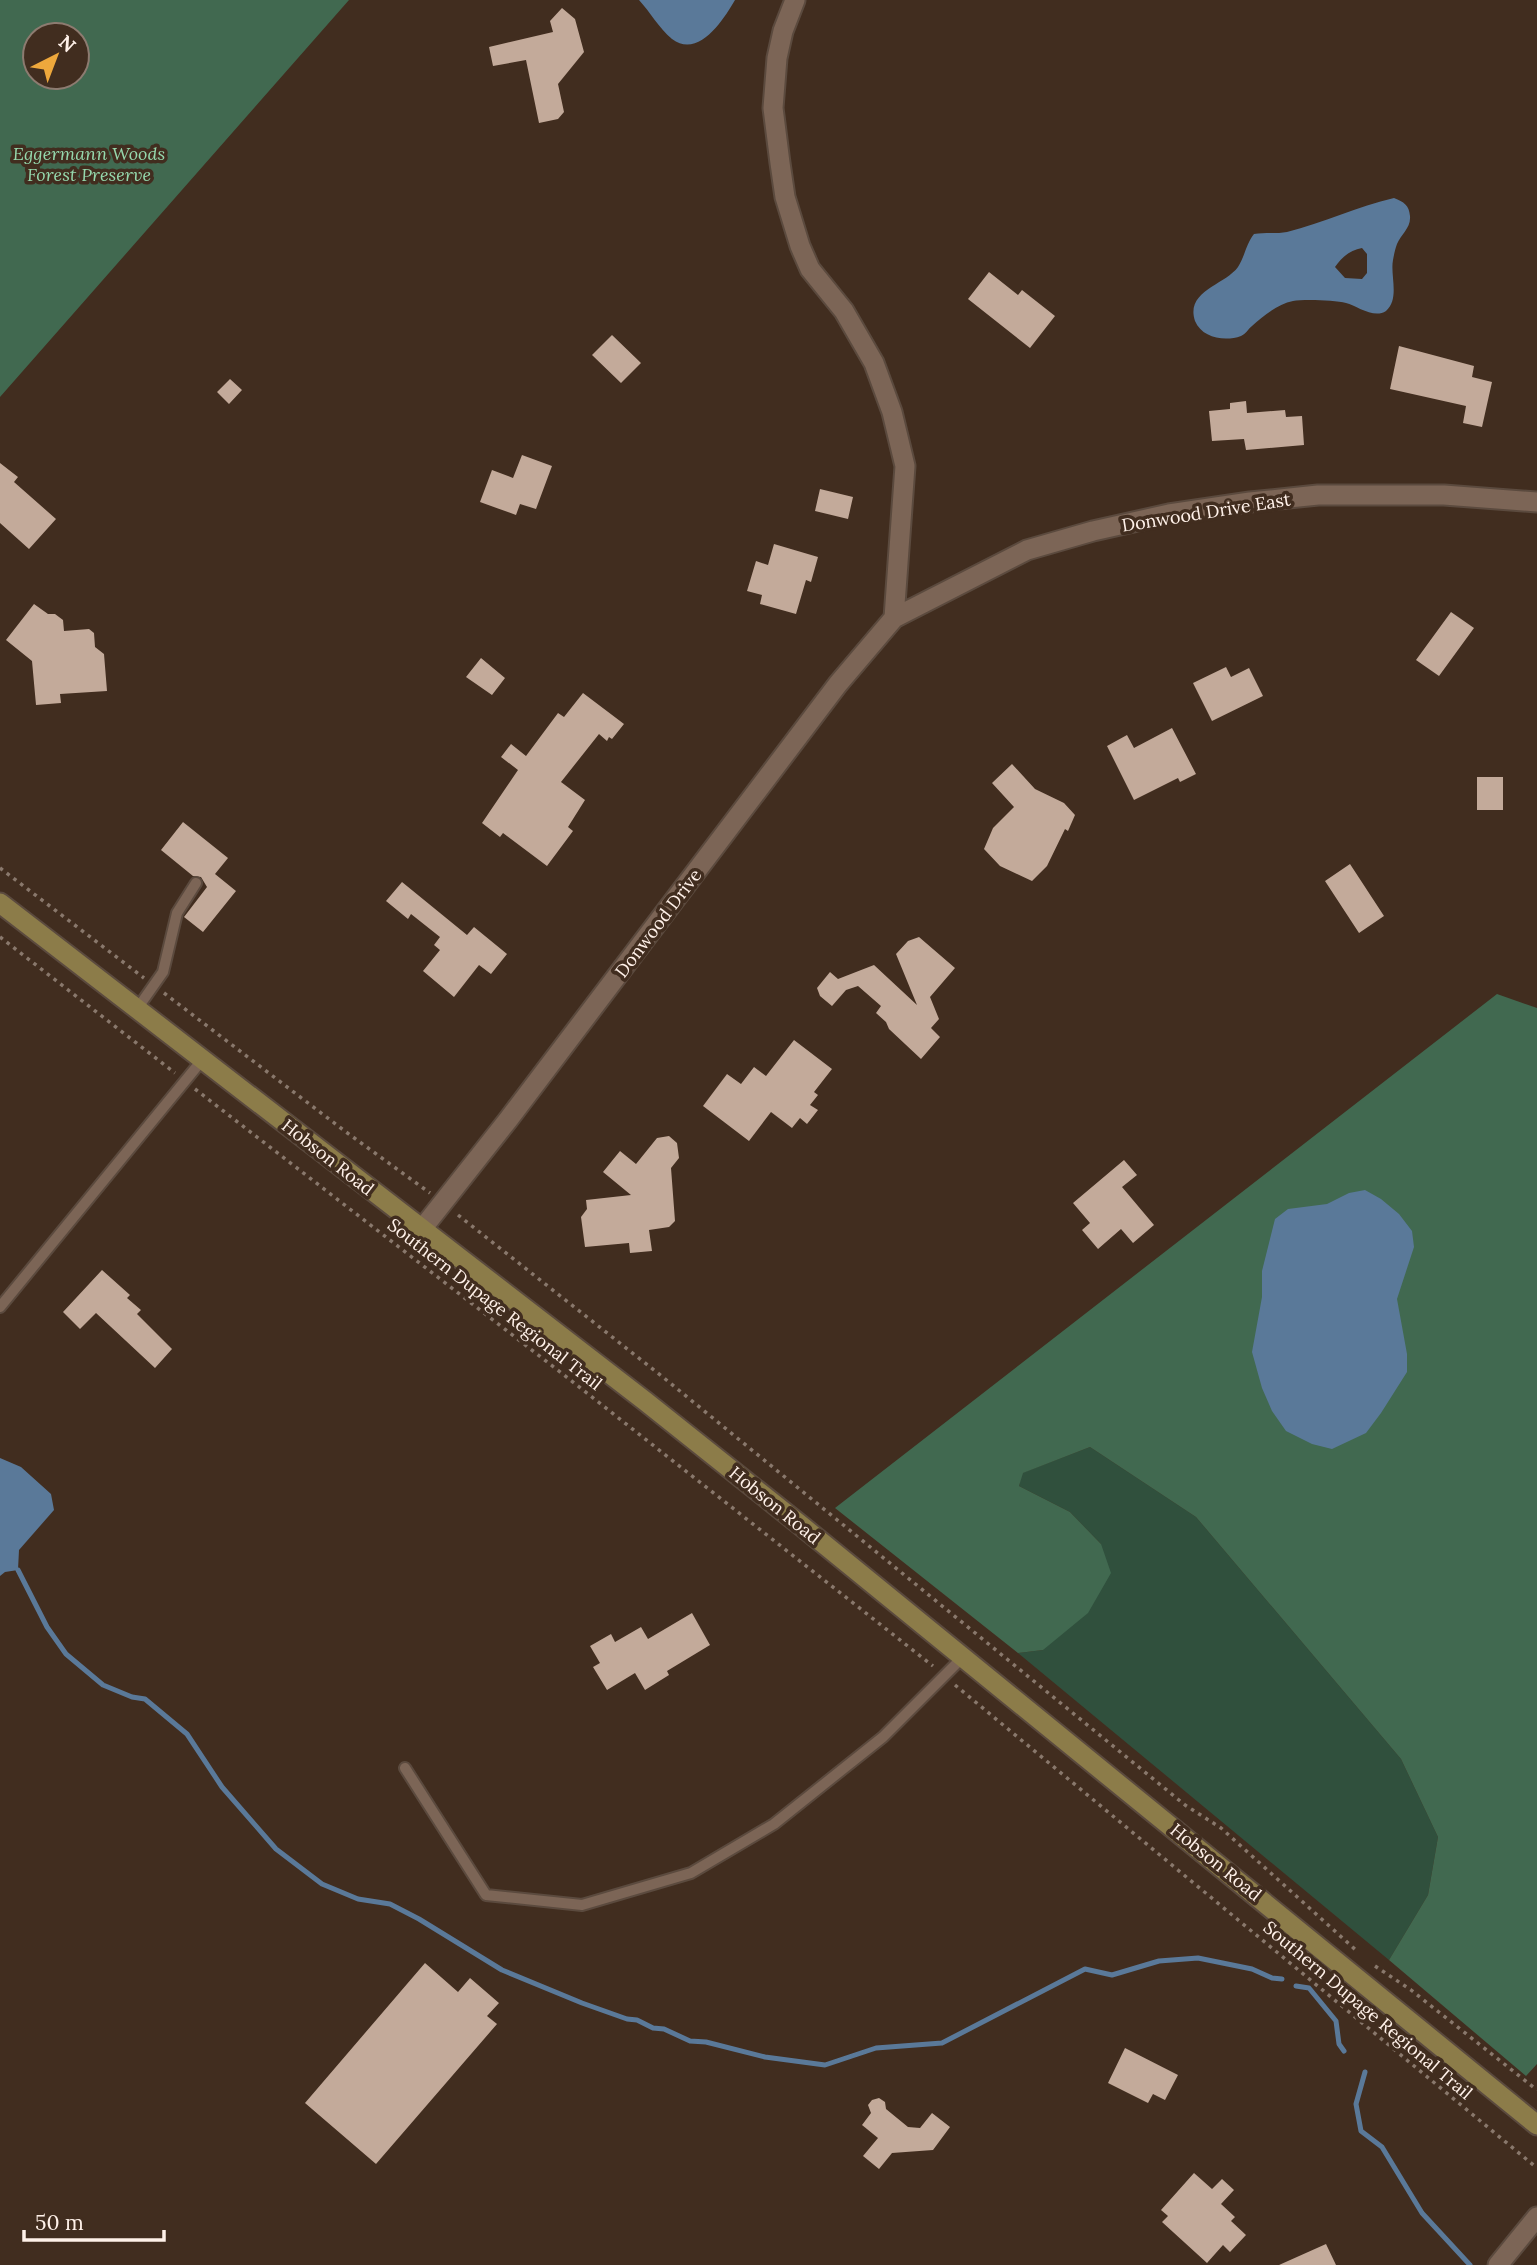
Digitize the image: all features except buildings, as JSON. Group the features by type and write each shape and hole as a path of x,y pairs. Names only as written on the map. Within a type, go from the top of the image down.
{"main road":[{"name":"Hobson Road","path":"0,903 645,1401 1537,2124"}],"street":[{"path":"795,0 783,31 777,58 774,108 780,163 791,218 810,269 858,333 874,363 892,412 905,466 894,618"},
{"name":"Donwood Drive East","path":"894,618 1027,550 1093,531 1169,514 1318,495 1444,495 1537,502"},
{"name":"Donwood Drive","path":"422,1229 524,1100 838,684 894,618"},
{"path":"1498,2265 1537,2217"}],"lane":[{"path":"137,1009 155,986 167,958 177,913 196,883"},
{"path":"0,1307 203,1059"},
{"path":"405,1768 486,1895 582,1905 691,1873 774,1824 883,1737 963,1657"}],"path":[{"path":"0,868 430,1193"},
{"name":"Southern Dupage Regional Trail","path":"0,937 619,1418 937,1670"},
{"path":"462,1218 664,1378 1185,1805 1221,1828 1364,1958"},
{"name":"Southern Dupage Regional Trail","path":"955,1685 1537,2168"},
{"path":"1373,1965 1410,1990 1537,2090"}],"green space":[{"name":"Eggermann Woods Forest Preserve","path":"0,0 349,0 0,397"},
{"path":"1497,994 1537,1008 1537,2064 1526,2076 1389,1960 1428,1895 1438,1837 1401,1759 1196,1517 1090,1447 1023,1473 1019,1486 1070,1512 1101,1544 1111,1573 1088,1613 1043,1650 1018,1653 835,1508"},
{"path":"1090,1447 1196,1517 1401,1759 1438,1837 1428,1895 1389,1960 1018,1653 1043,1650 1101,1544 1070,1512 1019,1486 1022,1473"}],"water":[{"path":"639,0 735,0 710,34 692,44 682,44 663,30"},
{"path":"1394,198 1401,201 1410,216 1409,224 1395,250 1392,266 1394,294 1386,311 1376,314 1341,302 1298,300 1276,308 1243,335 1235,338 1208,335 1198,327 1193,311 1196,302 1201,295 1238,267 1254,234 1287,232","holes":["1362,248 1367,254 1367,273 1362,279 1345,278 1335,267 1343,257 1354,250"]},
{"path":"1365,1190 1399,1214 1412,1231 1414,1247 1397,1299 1407,1354 1407,1372 1366,1433 1332,1449 1312,1444 1286,1431 1272,1411 1262,1388 1252,1352 1262,1297 1262,1271 1275,1219 1288,1209 1327,1204 1349,1193"},
{"path":"0,1458 21,1467 51,1494 54,1510 19,1550 18,1570 5,1572 0,1576"}],"waterway":[{"path":"18,1570 47,1627 66,1654 103,1685 132,1697 145,1699 187,1734 222,1787 276,1849 322,1884 358,1899 390,1904 502,1970 582,2003 637,2020 653,2028 664,2029 690,2041 706,2042 765,2057 825,2065 876,2048 942,2043 1085,1969 1112,1975 1159,1961 1198,1958 1252,1969 1272,1978 1282,1979"},
{"path":"1296,1986 1309,1988 1336,2021 1339,2044 1344,2051"},
{"path":"1365,2072 1356,2104 1361,2131 1382,2147 1422,2213 1470,2265"}]}
